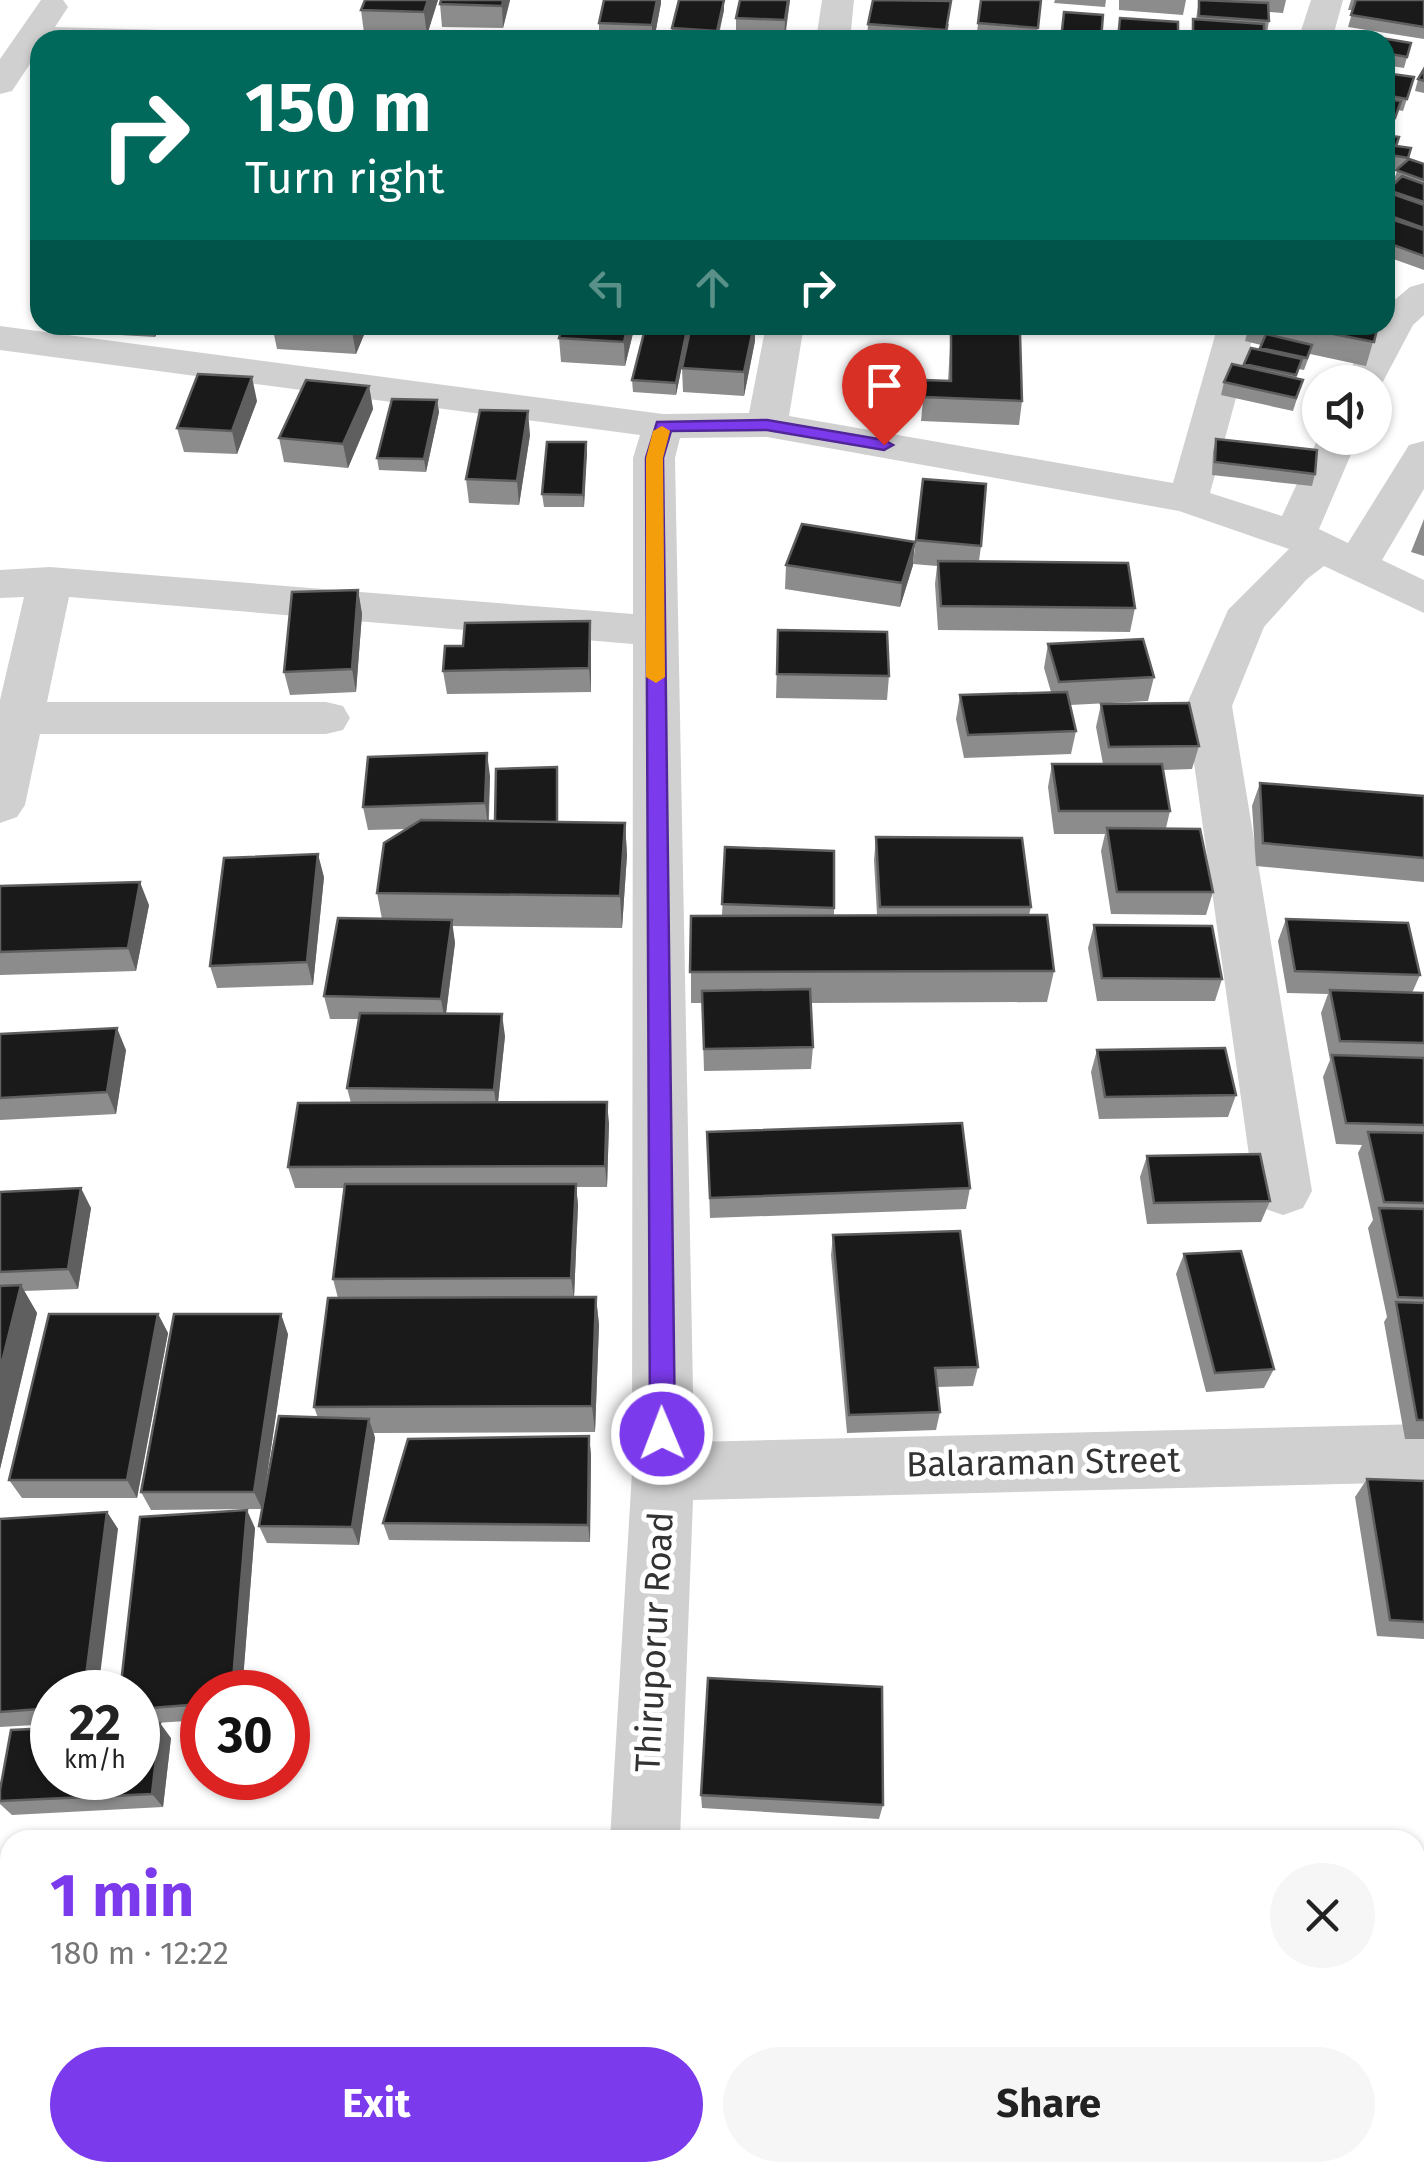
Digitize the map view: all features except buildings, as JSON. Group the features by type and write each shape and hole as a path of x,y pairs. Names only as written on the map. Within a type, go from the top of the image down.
{"street":[{"path":"36,30 56,0"},
{"path":"834,30 838,0"},
{"path":"1318,30 1327,0"},
{"path":"0,84 30,39"},
{"path":"1395,321 1424,295"},
{"path":"767,425 783,335"},
{"path":"1186,499 1196,480 1233,335"},
{"path":"1373,365 1388,335"},
{"path":"0,338 664,426 767,425 1186,499 1324,549 1424,598"},
{"name":"Thiruporur Road","path":"645,1830 663,1472 654,458 664,426"},
{"path":"1283,1191 1209,706 1244,621 1291,569 1324,549 1424,454"},
{"path":"1324,549 1336,455"},
{"path":"0,584 50,582 655,631"},
{"path":"0,804 50,582"},
{"path":"19,718 326,718"},
{"name":"Balaraman Street","path":"663,1472 1424,1453"}],"slow traffic":[{"path":"656,677 654,458 662,431"}],"route":[{"path":"662,1434 654,458 664,426 767,425 884,445"}]}
